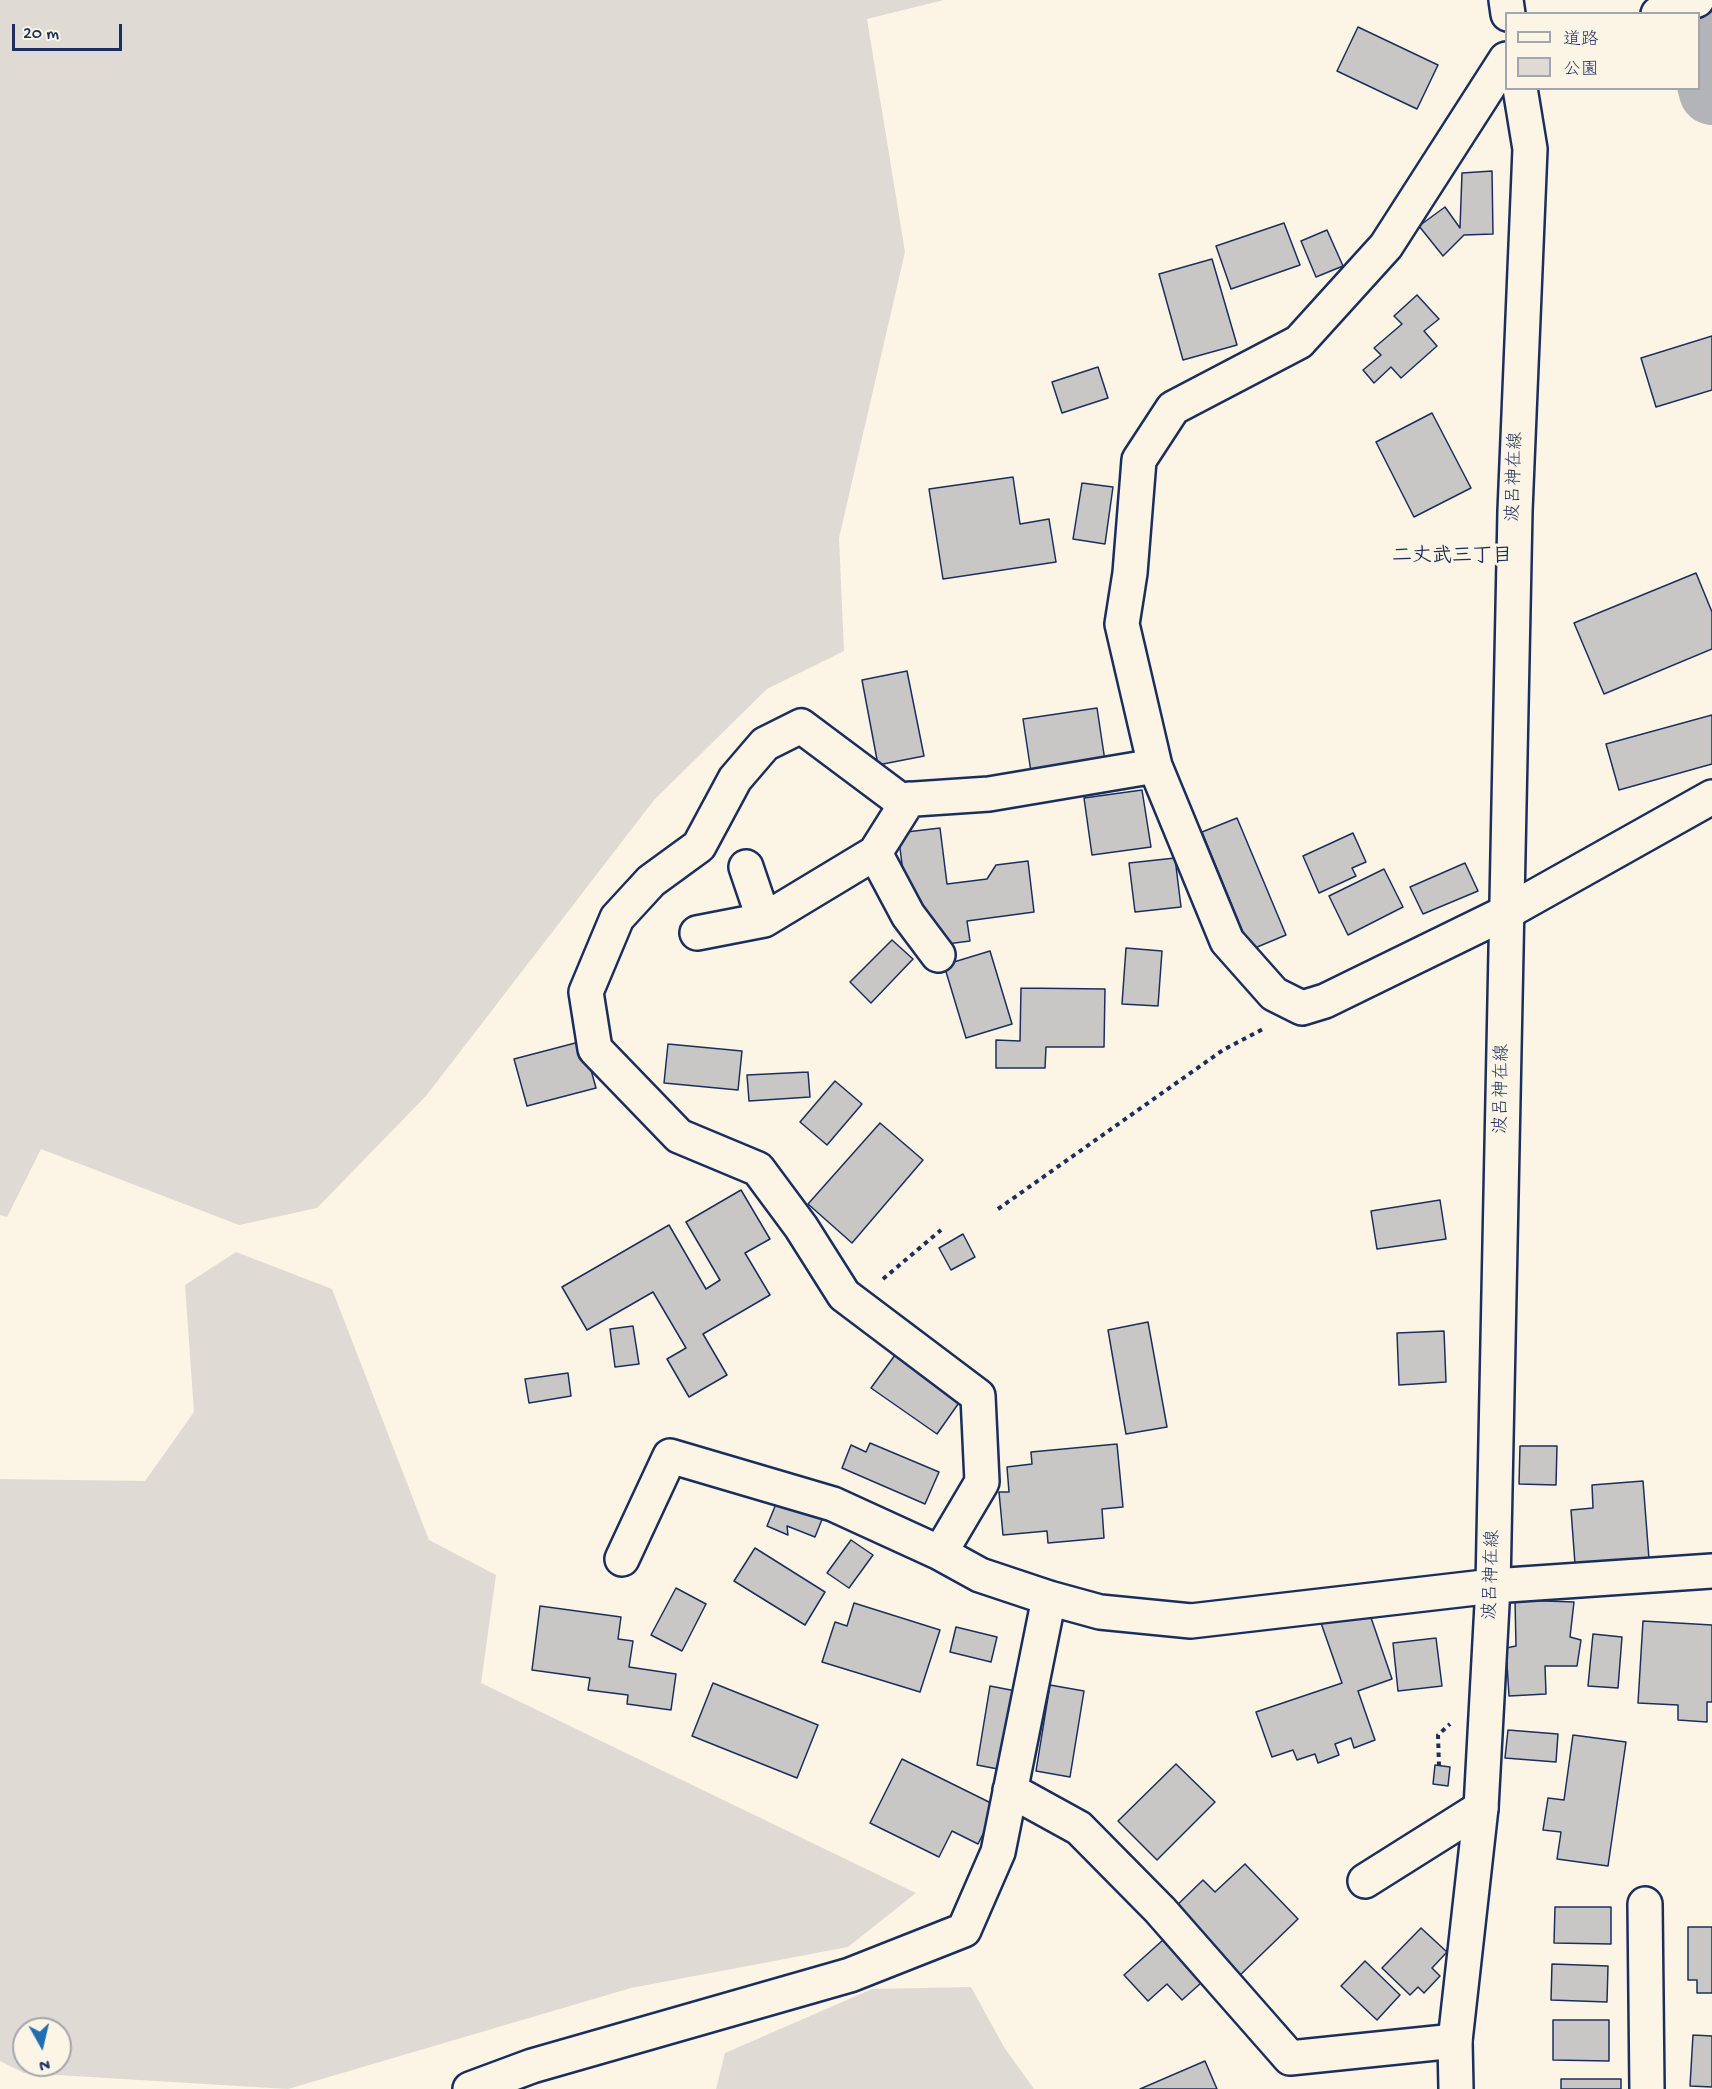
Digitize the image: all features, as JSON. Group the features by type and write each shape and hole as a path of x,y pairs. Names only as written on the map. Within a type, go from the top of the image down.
{"street":[{"path":"1663,12 1696,0"},
{"path":"1505,61 1386,246 1299,342 1173,408 1139,460 1130,573 1122,624 1155,766 1227,941 1275,994 1302,1008 1324,1001 1507,912 1712,797"},
{"name":"波呂神在線","path":"1456,2089 1455,2041 1481,1808 1493,1586 1515,511 1530,149 1520,90"},
{"path":"940,1553 982,1482 978,1396 844,1295 801,1227 758,1169 678,1136 596,1048 586,992 617,918 651,881 699,846 735,779 765,744 801,726 900,800 989,794 1155,766"},
{"path":"697,933 764,920 875,853 909,800"},
{"path":"875,853 908,915 939,955"},
{"path":"746,867 764,920"},
{"path":"622,1559 670,1456 833,1503 940,1553 980,1575 1049,1599 1100,1612 1191,1621 1493,1586 1712,1571"},
{"path":"470,2089 532,2066 850,1975 964,1930 998,1852 1049,1599"},
{"path":"1010,1790 1079,1828 1160,1910 1290,2058 1455,2041"},
{"path":"1365,1881 1481,1808"},
{"path":"1645,1904 1647,2089"}],"path":[{"path":"998,1209 1223,1050 1302,1008"},
{"path":"855,1303 941,1230"}],"green space":[{"path":"0,0 944,0 867,19 905,252 839,538 844,651 767,689 654,800 426,1096 317,1208 239,1225 41,1149 7,1217 0,1215"},
{"path":"236,1252 332,1289 429,1540 496,1575 481,1683 916,1893 848,1947 631,1988 288,2089 72,2076 72,2017 12,2017 12,2067 0,2061 0,1479 145,1481 194,1412 185,1285"},
{"path":"971,1987 1004,2047 1034,2089 716,2089 725,2053 872,1989"}],"building":[{"path":"1358,27 1438,65 1417,109 1337,71"},
{"path":"1492,171 1493,234 1464,235 1443,256 1419,226 1445,207 1460,228 1462,173"},
{"path":"1284,223 1300,265 1231,289 1216,246"},
{"path":"1327,230 1343,266 1316,277 1301,241"},
{"path":"1212,259 1237,345 1183,360 1159,274"},
{"path":"1417,295 1439,319 1424,331 1437,346 1401,378 1391,367 1374,383 1363,370 1381,355 1374,348 1402,324 1394,316"},
{"path":"1712,336 1712,390 1656,407 1641,358"},
{"path":"1098,367 1108,398 1062,413 1052,382"},
{"path":"1432,413 1471,488 1414,517 1376,442"},
{"path":"1013,477 1020,524 1049,519 1056,562 943,579 929,489"},
{"path":"1082,483 1113,487 1105,544 1073,539"},
{"path":"1696,573 1712,612 1712,649 1604,694 1574,623"},
{"path":"907,671 924,756 878,765 862,680"},
{"path":"1097,708 1105,761 1031,772 1023,719"},
{"path":"1712,715 1712,764 1619,790 1606,744"},
{"path":"1142,790 1151,847 1092,855 1084,798"},
{"path":"1237,818 1286,935 1250,950 1202,832"},
{"path":"940,828 947,884 987,879 996,865 1028,861 1034,912 967,921 970,941 939,945 906,895 898,833"},
{"path":"1353,833 1366,862 1352,868 1356,876 1319,893 1303,856"},
{"path":"1175,858 1181,907 1135,912 1129,863"},
{"path":"1465,863 1478,891 1423,914 1410,887"},
{"path":"1384,869 1403,907 1348,935 1329,896"},
{"path":"892,940 913,959 871,1003 850,982"},
{"path":"1126,948 1162,951 1158,1006 1122,1004"},
{"path":"990,951 1012,1024 966,1038 944,965"},
{"path":"1021,988 1105,989 1104,1047 1046,1047 1045,1068 996,1068 996,1040 1020,1041"},
{"path":"583,1041 596,1088 527,1106 514,1059"},
{"path":"668,1044 742,1051 738,1090 664,1083"},
{"path":"808,1072 810,1097 749,1101 747,1075"},
{"path":"835,1081 862,1104 827,1145 800,1122"},
{"path":"880,1123 923,1160 852,1243 808,1204"},
{"path":"741,1190 770,1239 745,1253 770,1295 703,1334 727,1375 689,1397 667,1359 686,1348 653,1292 587,1330 562,1287 669,1225 706,1289 720,1280 686,1222"},
{"path":"1440,1200 1446,1239 1377,1249 1371,1211"},
{"path":"963,1234 975,1257 951,1270 939,1248"},
{"path":"1148,1322 1167,1427 1126,1434 1108,1330"},
{"path":"633,1326 639,1364 615,1367 610,1329"},
{"path":"1444,1331 1446,1382 1399,1385 1397,1333"},
{"path":"898,1351 963,1397 937,1434 871,1388"},
{"path":"568,1373 571,1396 529,1403 525,1379"},
{"path":"870,1443 939,1472 925,1504 842,1468 851,1445 866,1452"},
{"path":"1117,1444 1123,1507 1102,1509 1104,1538 1048,1543 1047,1531 1003,1535 999,1492 1009,1492 1007,1467 1032,1464 1031,1452"},
{"path":"1520,1446 1557,1446 1556,1485 1519,1484"},
{"path":"1643,1481 1649,1559 1575,1564 1571,1510 1593,1508 1592,1485"},
{"path":"778,1499 823,1517 815,1537 787,1526 788,1535 767,1526"},
{"path":"851,1540 873,1555 849,1588 827,1573"},
{"path":"755,1548 825,1592 805,1625 734,1581"},
{"path":"676,1588 706,1604 682,1651 651,1635"},
{"path":"1515,1600 1574,1602 1570,1637 1581,1640 1577,1666 1545,1666 1546,1694 1509,1696 1506,1648 1516,1646"},
{"path":"854,1603 940,1630 920,1692 822,1662 835,1622 847,1626"},
{"path":"540,1606 621,1617 618,1639 633,1641 629,1667 676,1674 671,1710 627,1704 628,1695 588,1690 590,1678 532,1670"},
{"path":"1367,1606 1392,1679 1358,1691 1375,1740 1354,1748 1351,1738 1335,1744 1339,1755 1318,1763 1315,1754 1297,1760 1293,1750 1272,1757 1256,1712 1342,1683 1321,1623"},
{"path":"1643,1621 1712,1625 1712,1702 1707,1702 1707,1722 1678,1720 1678,1705 1638,1703"},
{"path":"956,1627 997,1637 991,1662 950,1652"},
{"path":"1593,1634 1622,1637 1618,1688 1588,1686"},
{"path":"1436,1638 1442,1686 1398,1691 1393,1643"},
{"path":"713,1683 818,1725 797,1778 692,1736"},
{"path":"1050,1685 1084,1691 1070,1777 1036,1771"},
{"path":"990,1686 1016,1691 1003,1770 977,1765"},
{"path":"1508,1730 1558,1734 1556,1762 1505,1758"},
{"path":"1573,1735 1626,1742 1608,1866 1557,1859 1561,1832 1543,1830 1548,1798 1564,1800"},
{"path":"902,1759 997,1806 978,1844 952,1831 939,1857 870,1823"},
{"path":"1176,1764 1215,1802 1157,1860 1118,1821"},
{"path":"1435,1765 1450,1767 1448,1786 1433,1784"},
{"path":"1245,1864 1298,1919 1237,1978 1171,1911 1203,1880 1215,1892"},
{"path":"1555,1907 1611,1907 1611,1944 1554,1943"},
{"path":"1688,1927 1712,1927 1712,1993 1697,1993 1697,1980 1688,1980"},
{"path":"1421,1928 1447,1952 1432,1968 1440,1976 1424,1993 1418,1987 1410,1995 1382,1968"},
{"path":"1163,1940 1201,1983 1182,2000 1167,1984 1148,2001 1124,1975"},
{"path":"1365,1961 1400,1995 1377,2020 1341,1986"},
{"path":"1552,1964 1608,1966 1607,2002 1551,2000"},
{"path":"1553,2020 1609,2020 1609,2061 1553,2060"},
{"path":"1693,2035 1712,2036 1712,2087 1690,2086"},
{"path":"1205,2061 1217,2089 1140,2089"},
{"path":"1561,2079 1621,2079 1621,2089 1561,2089"}],"waterway":[{"path":"1700,47 1712,92"}],"district":[{"name":"二丈武三丁目","path":"1452,558"}]}
